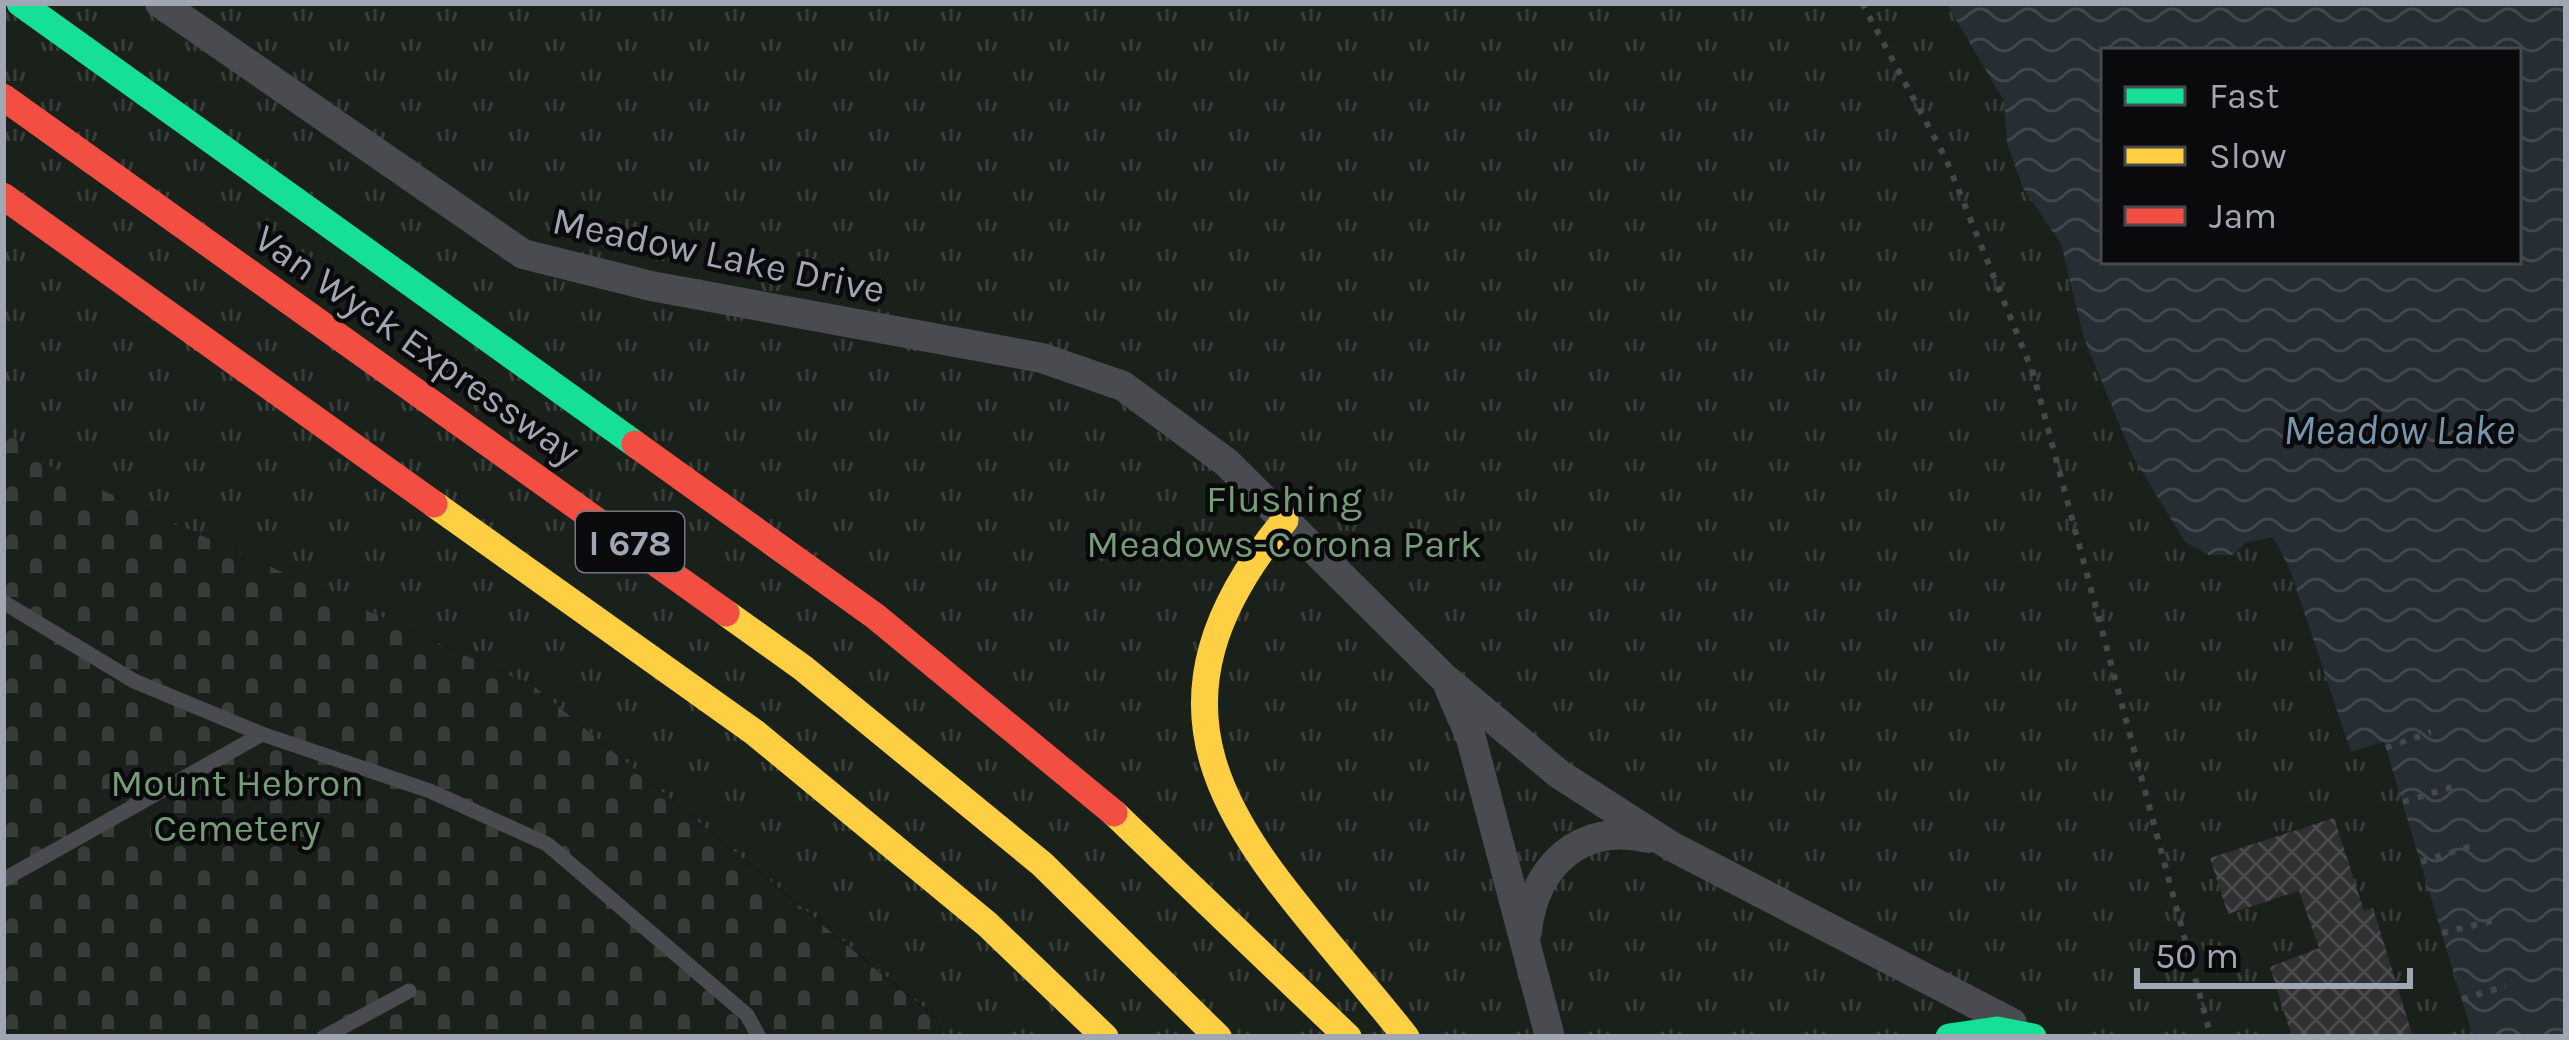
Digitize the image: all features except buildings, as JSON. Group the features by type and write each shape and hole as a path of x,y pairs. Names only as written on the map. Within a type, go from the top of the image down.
{"main road":[{"path":"20,3 874,616 1104,804 1348,1037"},
{"name":"Van Wyck Expressway","path":"3,97 803,668 1042,864 1218,1037"},
{"name":"I 678","path":"3,196 754,732 987,924 1105,1037"},
{"path":"1285,520 1224,598 1203,668 1202,730 1222,794 1241,828 1406,1037"},
{"path":"1949,1037 1996,1030 2036,1037"}],"street":[{"name":"Meadow Lake Drive","path":"160,3 523,254 651,286 1084,369 1123,386 1192,432 1444,676 1559,773 1671,846"},
{"path":"1444,676 1471,738 1550,1037"},
{"path":"1529,952 1527,930 1538,884 1569,849 1612,833 1671,846 2036,1037"}],"lane":[{"path":"3,602 134,681 262,734 430,791 548,844 748,1015 759,1037"},
{"path":"3,880 262,734"},
{"path":"324,1037 409,992"}],"path":[{"path":"1862,3 1946,159 2032,373 2211,1037"},
{"path":"2386,748 2431,732"},
{"path":"2403,802 2452,787"},
{"path":"2420,862 2476,844"},
{"path":"2442,934 2492,921"},
{"path":"2462,998 2506,986"}],"green space":[{"name":"Flushing Meadows-Corona Park","path":"3,3 2566,3 2566,1037 945,1037 935,1017 535,687 43,463 3,428"},
{"name":"Mount Hebron Cemetery","path":"3,428 43,463 535,687 935,1018 945,1037 3,1037"}],"water":[{"name":"Meadow Lake","path":"1946,3 2566,3 2566,1037 2473,1037 2384,742 2351,752 2289,567 2273,537 2245,543 2233,555 2209,555 2185,542 2131,453 2084,338 2061,244 2023,188 2007,143 2004,101"}],"traffic: fast":[{"path":"20,3 635,444"},
{"path":"1949,1037 1997,1030 2033,1037"}],"traffic: slow":[{"path":"434,504 754,732 987,924 1105,1037"},
{"path":"1285,520 1232,598 1208,668 1207,733 1225,794 1259,853 1406,1037"},
{"path":"726,613 803,668 1042,864 1218,1037"},
{"path":"1114,813 1348,1037"}],"traffic: jam":[{"path":"3,97 726,613"},
{"path":"3,196 434,504"},
{"path":"635,444 875,616 1114,813"}]}
